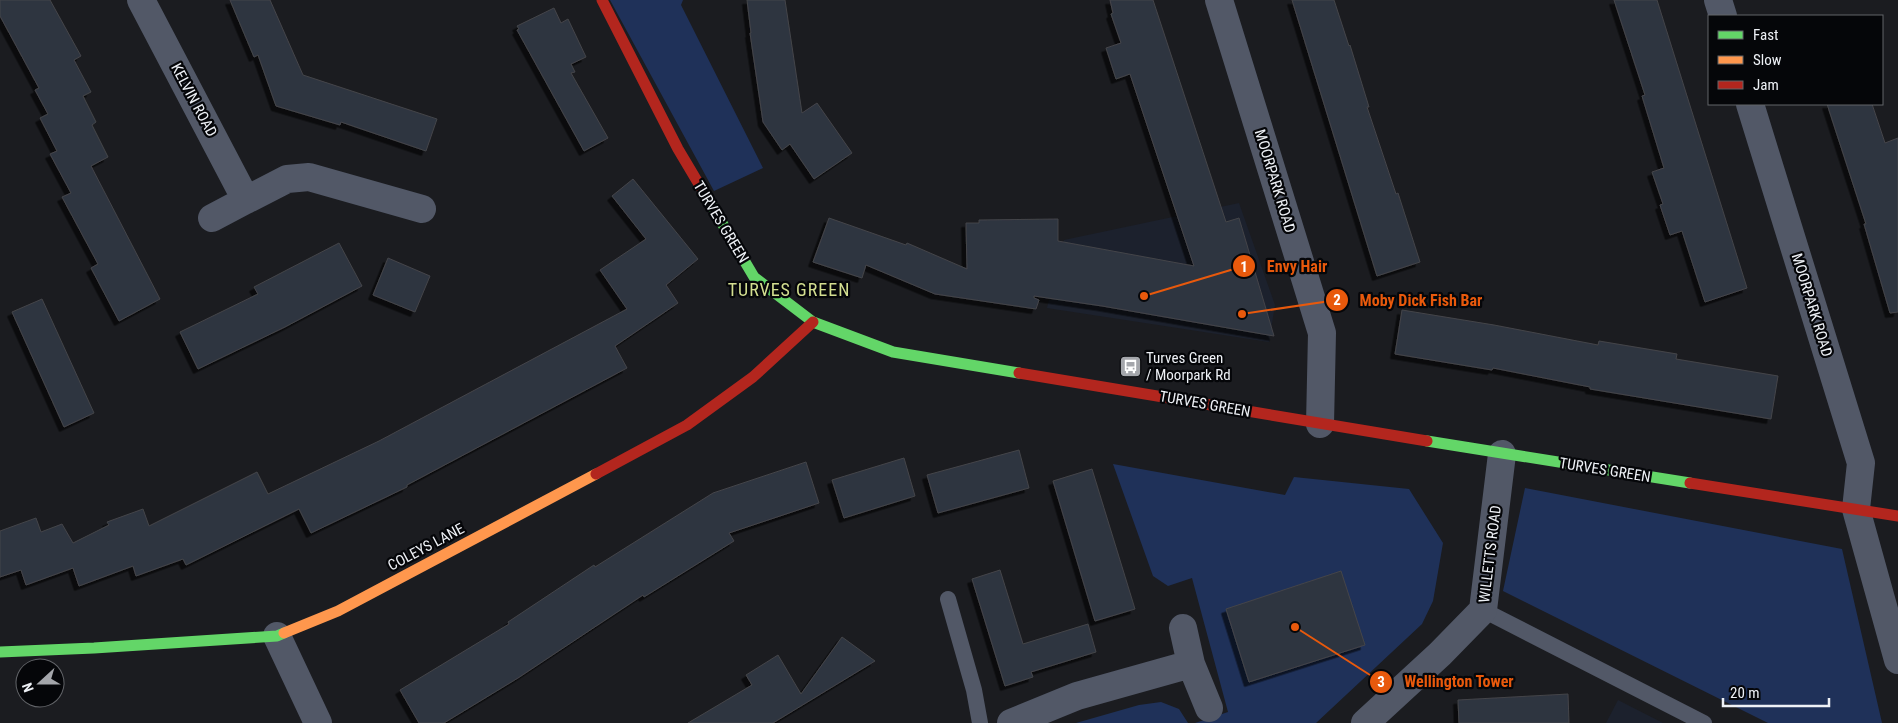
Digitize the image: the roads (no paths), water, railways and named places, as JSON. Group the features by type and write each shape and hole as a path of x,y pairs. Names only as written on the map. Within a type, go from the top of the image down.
{"street":[{"name":"KELVIN ROAD","path":"141,0 246,200"},
{"name":"TURVES GREEN","path":"602,0 678,149 754,276 813,322 893,352 1502,454 1898,516"},
{"name":"MOORPARK ROAD","path":"1219,0 1322,333 1320,424"},
{"path":"1718,0 1722,15"},
{"name":"MOORPARK ROAD","path":"1750,105 1861,463 1856,509"},
{"path":"212,218 287,179 309,177 422,210"},
{"name":"COLEYS LANE","path":"0,652 277,636 338,611 687,425 753,377 813,322"},
{"name":"WILLETTS ROAD","path":"1365,723 1440,654 1483,610 1502,454"},
{"path":"1856,509 1898,660"},
{"path":"1183,628 1191,664 1209,708"},
{"path":"277,636 318,723"},
{"path":"1011,723 1077,696 1191,664"}],"lane":[{"path":"948,599 974,690 980,723"},
{"path":"1483,610 1704,723"}],"place":[{"name":"Envy Hair","path":"1144,296"},
{"name":"Moby Dick Fish Bar","path":"1242,314"},
{"name":"Turves Green / Moorpark Rd","path":"1130,367"},
{"name":"Wellington Tower","path":"1295,627"}],"district":[{"name":"TURVES GREEN","path":"789,290"}]}
